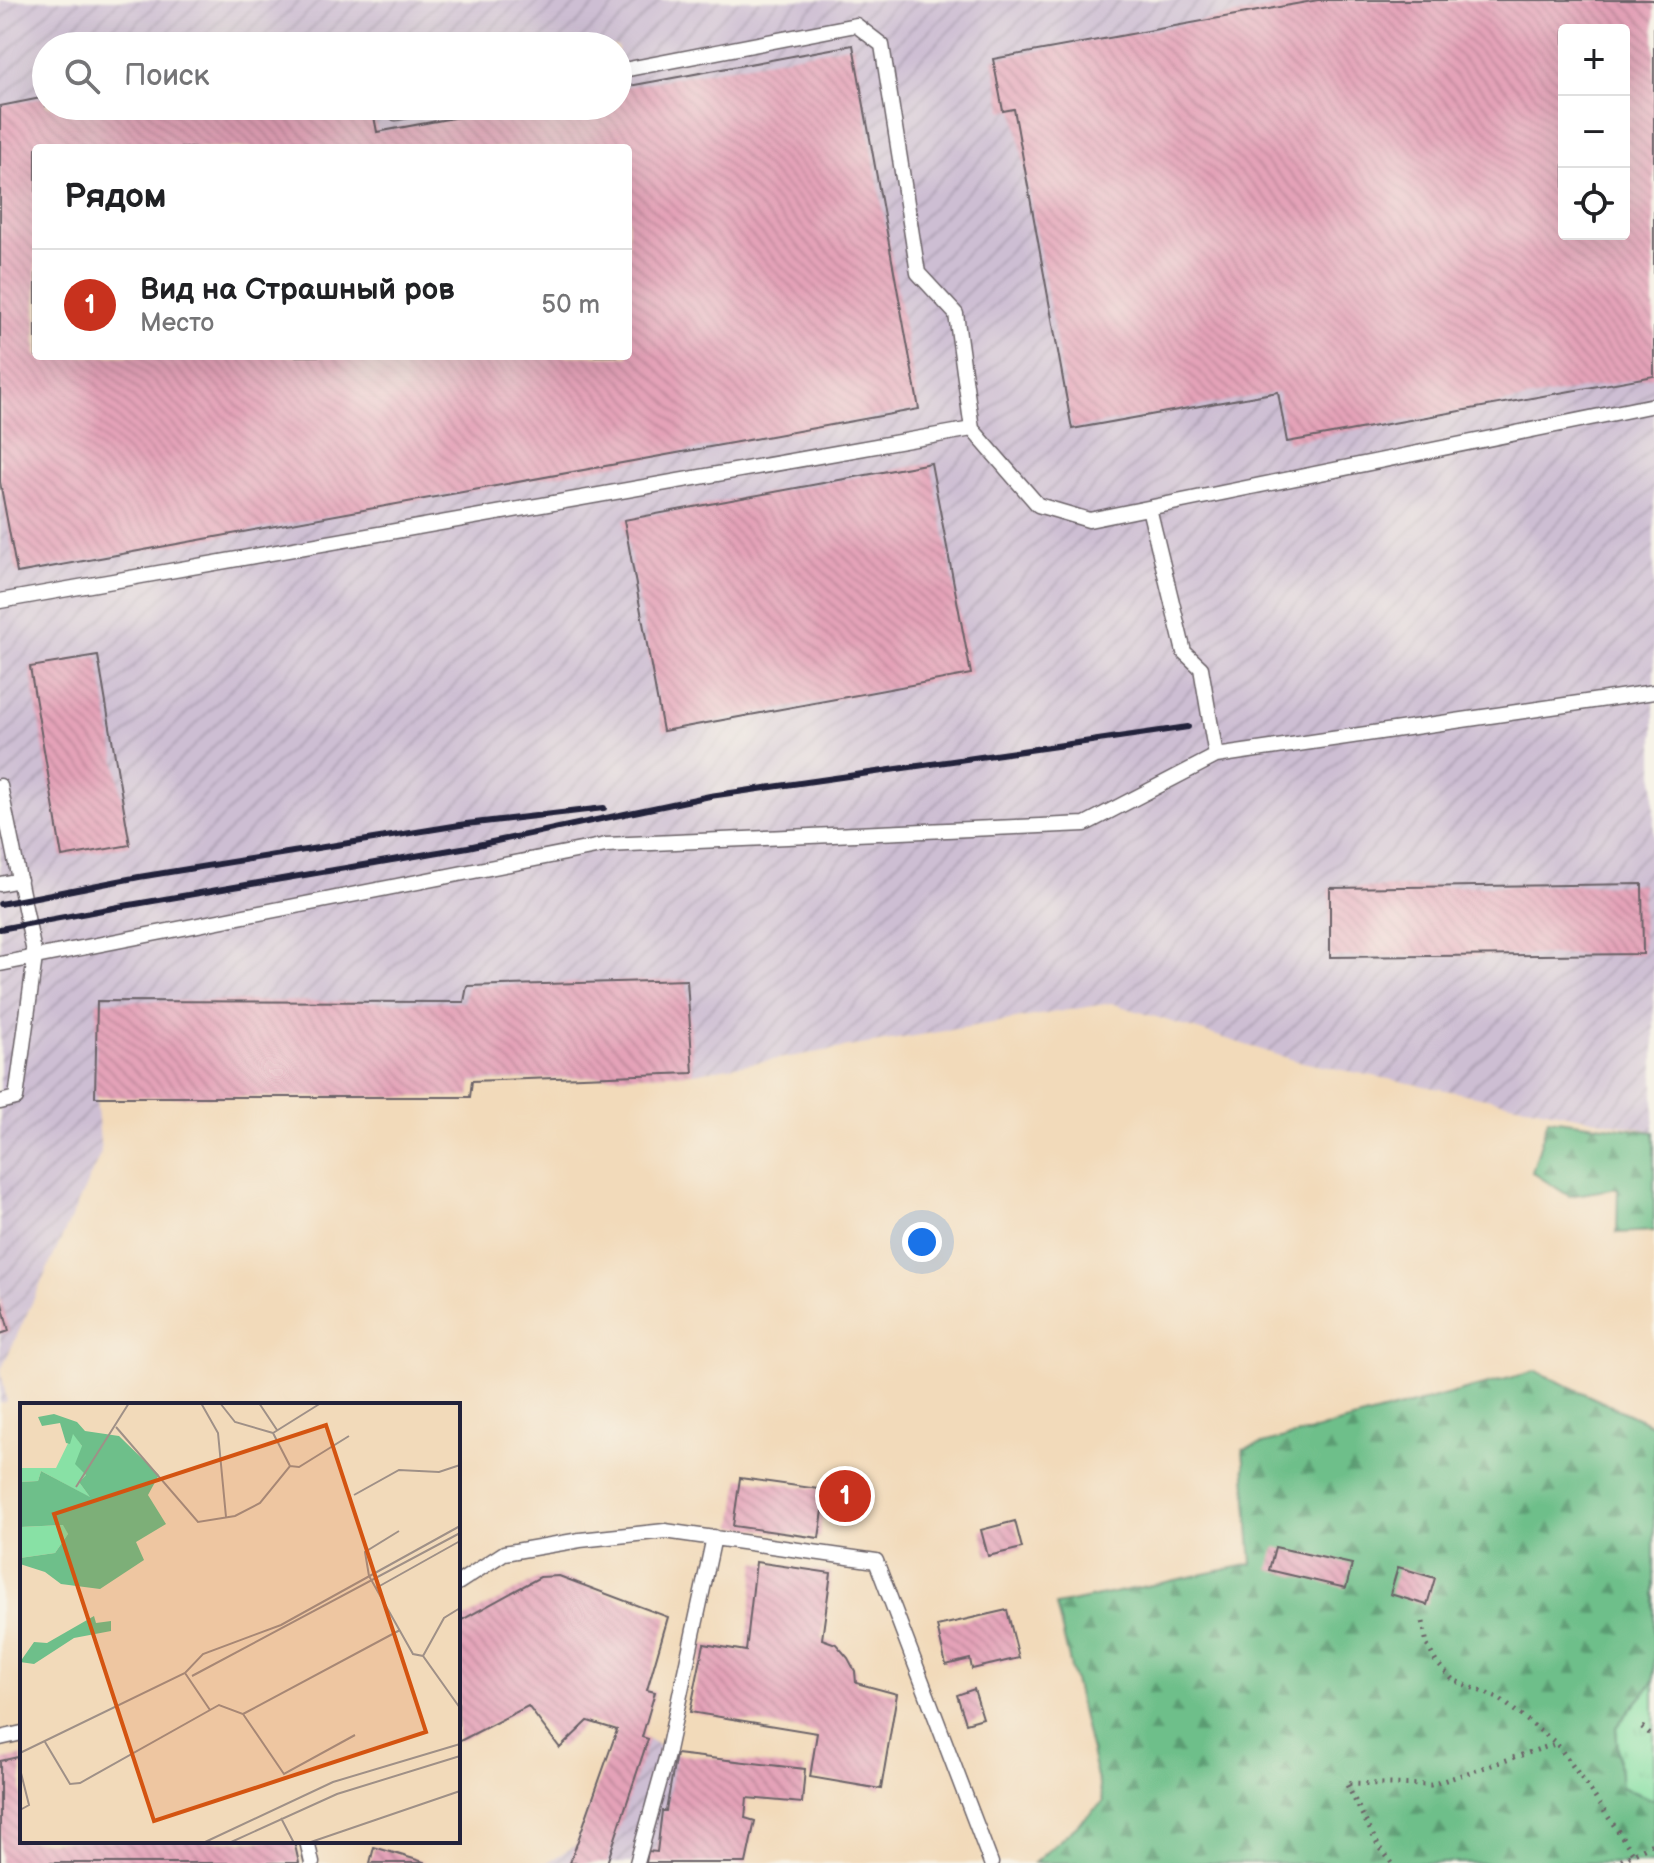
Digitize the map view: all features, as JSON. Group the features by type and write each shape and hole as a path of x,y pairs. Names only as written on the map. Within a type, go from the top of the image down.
{"lane":[{"path":"632,68 856,25 882,45 918,273 956,314 972,429 1038,505 1089,520 1654,405"},
{"path":"0,601 972,429"},
{"path":"1149,508 1184,652 1201,668 1216,756"},
{"path":"0,964 606,845 1085,824 1216,756 1654,692"},
{"path":"0,786 35,957 16,1098 0,1102"},
{"path":"0,884 20,880"},
{"path":"460,1582 504,1553 580,1540 665,1531 876,1561 991,1863"},
{"path":"637,1863 667,1755 714,1537"},
{"path":"0,1738 20,1733"},
{"path":"307,1843 312,1863"}],"path":[{"path":"1423,1622 1427,1645 1436,1662 1453,1680 1500,1699 1556,1743 1633,1853"},
{"path":"1642,1727 1654,1737"},
{"path":"1392,1863 1378,1845 1346,1783 1431,1785 1556,1743"},
{"path":"1614,1863 1654,1843"}],"shaded area":[{"path":"0,0 1654,0 1654,1131 1297,1061 1111,1003 693,1073 96,1097 101,1153 1,1370 7,1402 0,1404"},
{"path":"617,1730 648,1739 676,1754 805,1769 802,1803 747,1798 745,1818 755,1821 746,1863 546,1863 576,1845"}],"green space":[{"path":"1548,1119 1654,1132 1654,1231 1617,1233 1618,1188 1569,1196 1532,1172"},
{"path":"1536,1371 1654,1426 1654,1681 1616,1727 1621,1787 1654,1800 1654,1863 1034,1863 1103,1802 1056,1605 1252,1564 1243,1449"},
{"path":"1654,1681 1654,1800 1621,1788 1616,1727"}],"building":[{"path":"1318,0 1654,0 1654,376 1287,442 1278,392 1072,429 1014,109 1003,111 993,59"},
{"path":"853,45 919,409 17,573 0,482 0,106 32,100 32,120 375,120 377,132 442,120 632,120 632,85"},
{"path":"931,463 971,674 663,731 624,520"},
{"path":"98,656 130,845 62,857 30,667"},
{"path":"1642,884 1643,954 1330,957 1330,888"},
{"path":"687,980 693,1073 472,1081 470,1097 95,1097 97,1001 464,1002 467,986"},
{"path":"0,1296 9,1331 0,1334"},
{"path":"740,1478 826,1490 819,1538 733,1526"},
{"path":"1015,1521 1022,1548 988,1556 981,1530"},
{"path":"1275,1547 1352,1564 1346,1588 1269,1570"},
{"path":"756,1562 831,1573 822,1639 836,1644 848,1658 855,1671 856,1683 897,1694 881,1789 810,1777 817,1733 690,1712 704,1644 746,1651"},
{"path":"1398,1567 1435,1578 1427,1605 1390,1594"},
{"path":"559,1576 668,1617 647,1690 655,1692 642,1737 648,1739 607,1863 570,1863 617,1730 588,1721 560,1748 528,1706 460,1741 460,1621 540,1577"},
{"path":"1007,1610 1019,1658 972,1669 970,1659 946,1665 937,1626"},
{"path":"974,1689 983,1718 966,1723 957,1695"},
{"path":"676,1754 805,1769 802,1803 747,1798 745,1818 755,1821 746,1863 646,1863 648,1851 657,1852 662,1811 666,1811"},
{"path":"20,1756 20,1843 294,1843 299,1863 0,1863 0,1761"},
{"path":"374,1847 424,1862 424,1863 370,1863"}],"railway":[{"path":"0,929 468,847 710,796 1188,727"},
{"path":"0,904 139,877 466,824 604,808"}],"place":[{"name":"Вид на Страшный ров","path":"845,1496"}]}
